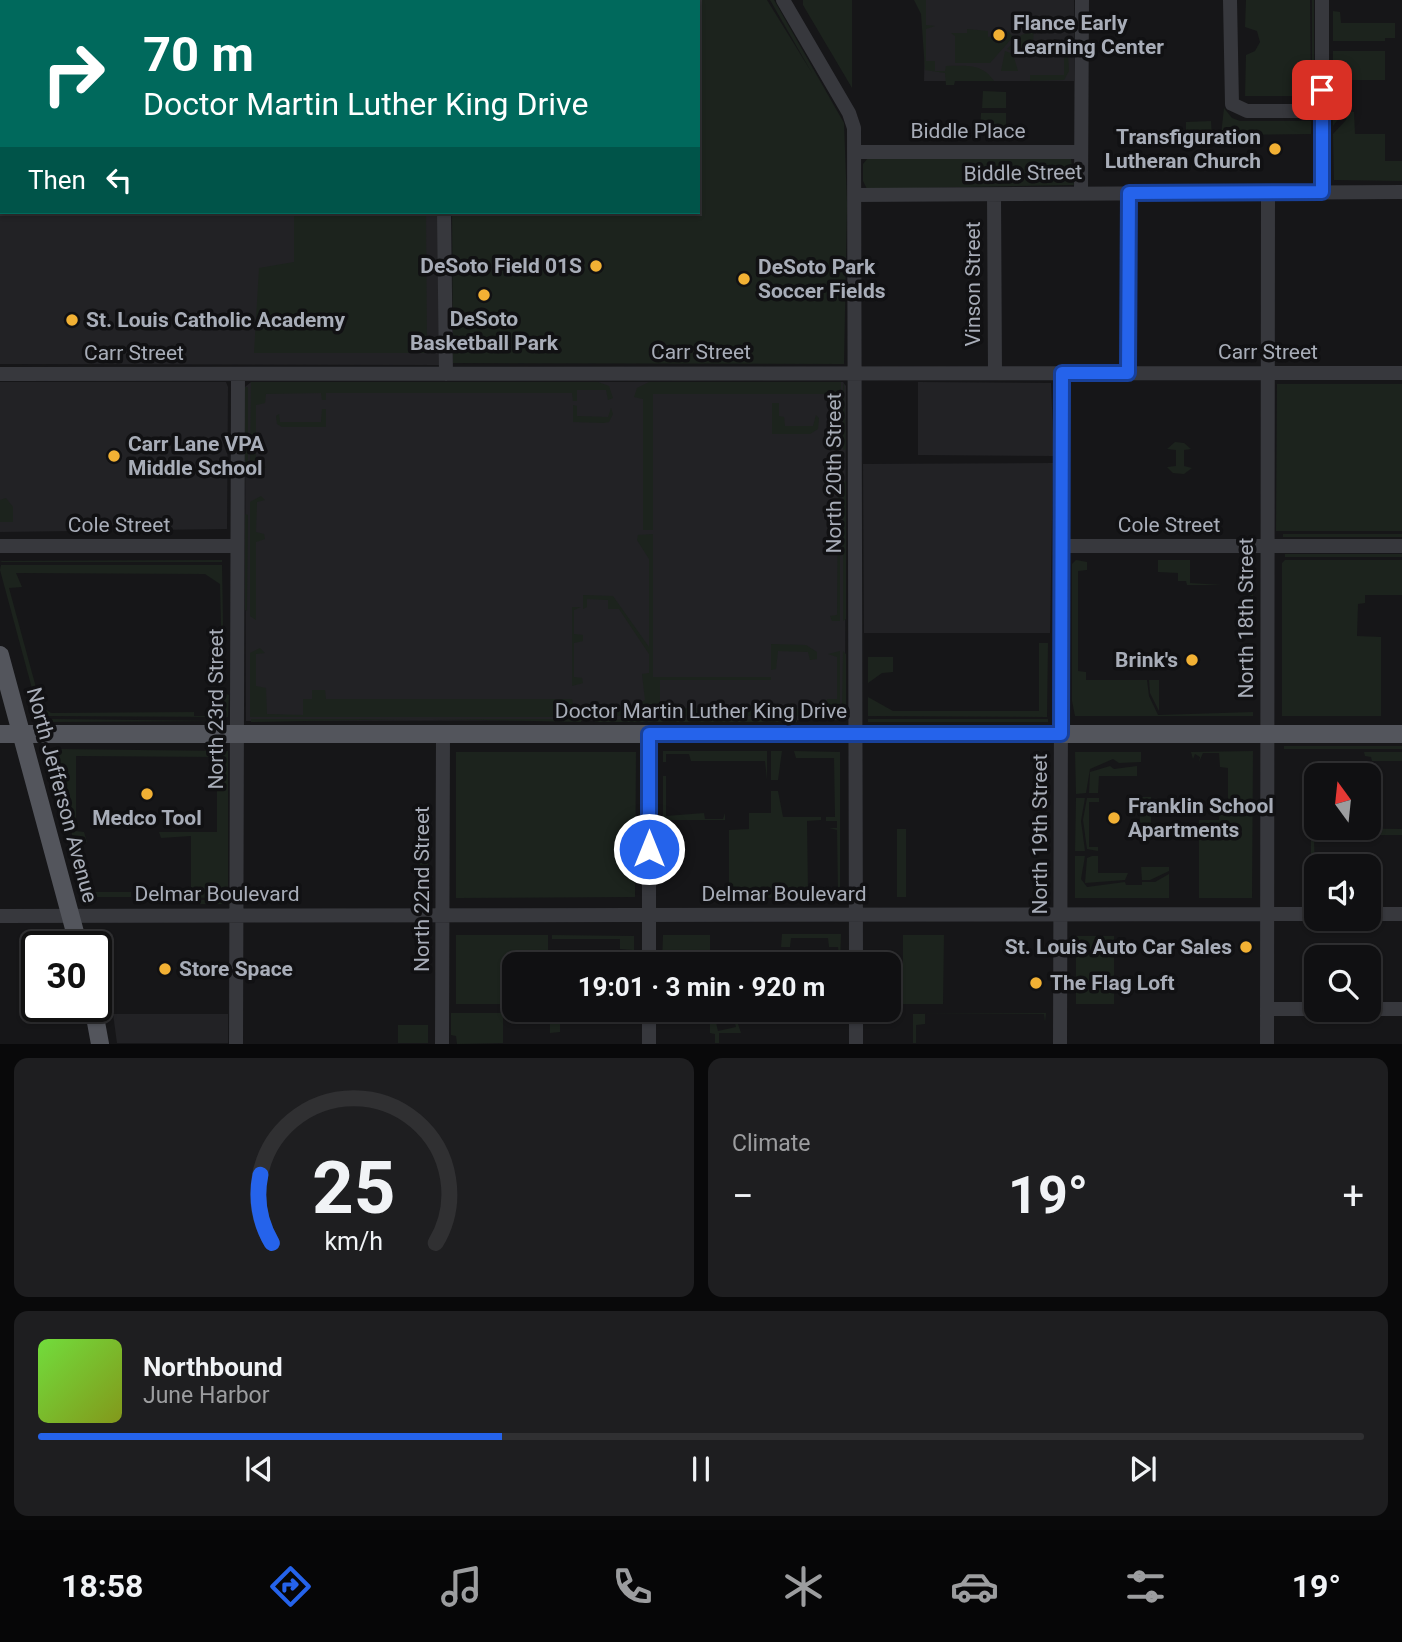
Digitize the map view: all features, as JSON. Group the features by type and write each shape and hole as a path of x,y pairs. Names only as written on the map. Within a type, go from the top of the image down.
{"main road":[{"name":"North Jefferson Avenue","path":"0,655 75,931"},
{"name":"Doctor Martin Luther King Drive","path":"0,734 1402,734"},
{"path":"96,1022 100,1044"}],"street":[{"name":"North 20th Street","path":"783,0 852,120 855,152 856,952"},
{"path":"1081,193 1082,0"},
{"path":"1230,0 1230,99 1242,111 1322,111"},
{"path":"1322,0 1322,192"},
{"name":"Biddle Place","path":"855,152 1082,152"},
{"name":"North 18th Street","path":"1267,1044 1268,192"},
{"name":"Biddle Street","path":"855,195 1402,192"},
{"path":"1128,373 1129,193"},
{"name":"Vinson Street","path":"994,195 995,373"},
{"path":"444,214 446,374"},
{"name":"North 19th Street","path":"1060,1044 1062,373"},
{"name":"Carr Street","path":"0,374 1402,373"},
{"name":"North 23rd Street","path":"236,1044 237,374"},
{"name":"Cole Street","path":"0,546 237,546"},
{"name":"Cole Street","path":"1062,547 1402,546"},
{"name":"North 22nd Street","path":"442,1044 443,734"},
{"path":"649,734 649,952"},
{"name":"Delmar Boulevard","path":"0,916 1304,914"},
{"path":"1381,914 1402,914"},
{"path":"1267,1009 1304,1009"},
{"path":"1381,1009 1402,1010"},
{"path":"649,1022 649,1044"},
{"path":"856,1022 856,1044"}],"shaded area":[{"path":"700,0 767,0 812,73 770,0 774,0 844,123 847,204 844,364 453,363 452,214 700,214"},
{"path":"803,0 852,0 852,88 803,5"},
{"path":"914,0 926,0 926,25 935,26 926,29 926,61 935,61 935,71 945,71 946,66 979,68 994,81 955,81 954,85 946,85 945,73 925,70 921,14"},
{"name":"Flance Early Learning Center","path":"926,0 1074,0 1074,81 924,81"},
{"path":"1246,0 1310,0 1311,96 1245,96 1246,55 1255,51 1260,42 1257,31 1245,27"},
{"path":"1314,0 1314,98 1312,96"},
{"path":"1333,11 1340,12 1341,23 1395,23 1395,38 1385,38 1385,41 1333,41"},
{"path":"967,29 988,31 988,37 992,36 994,29 1008,31 1013,37 990,63 955,63 955,36 951,33 967,33"},
{"path":"1034,29 1033,42 1028,47 1007,49 1020,36"},
{"path":"1005,51 1013,54 1018,71 1001,71"},
{"path":"1333,51 1385,51 1385,80 1351,80 1333,64"},
{"path":"1064,55 1068,55 1069,71 1064,80 1030,81 1030,75 1064,75"},
{"path":"1333,75 1343,87 1334,97 1334,112 1337,115 1343,113 1333,126"},
{"path":"983,91 1006,92 1006,108 982,108"},
{"path":"1224,108 1232,118 1240,121 1311,121 1311,134 1221,135"},
{"path":"1348,111 1354,112 1355,134 1385,134 1385,161 1402,161 1402,181 1334,180 1333,134 1346,120"},
{"path":"981,113 1006,113 1006,132 980,132"},
{"path":"1211,121 1212,138 1186,139 1186,122"},
{"path":"868,158 1071,159 1074,185 867,189 863,181 863,164"},
{"path":"0,214 438,214 440,365 0,364"},
{"path":"294,214 426,214 427,353 254,353 259,268 294,262"},
{"name":"Carr Lane VPA Middle School","path":"0,382 226,382 227,529 0,532"},
{"path":"251,382 843,382 846,386 845,720 246,721 245,387"},
{"path":"251,382 598,382 609,386 613,398 608,400 606,390 577,390 577,401 573,401 572,393 326,393 326,400 322,400 321,393 266,394 265,403 256,405 256,463 264,464 266,468 250,467"},
{"path":"649,382 841,382 841,450 830,450 838,447 838,405 830,404 828,394 653,394 653,530 643,530 643,399 634,397 637,388"},
{"path":"918,382 1051,383 1054,456 918,455"},
{"path":"844,383 846,449 843,450 843,385"},
{"path":"1277,384 1402,384 1402,531 1276,531"},
{"path":"245,387 248,387 248,466 245,465"},
{"path":"772,403 779,403 779,416 784,417 785,426 813,426 816,415 819,418 818,429 810,434 772,434"},
{"path":"573,405 577,406 577,416 608,417 611,408 613,414 609,422 604,423 573,422"},
{"path":"322,409 326,409 326,427 282,427 277,424 276,416 279,414 280,422 321,422"},
{"path":"1175,442 1184,443 1191,449 1184,450 1184,466 1192,468 1184,474 1173,473 1167,467 1176,466 1176,450 1167,449"},
{"path":"1053,463 1050,633 864,633 863,464"},
{"path":"840,480 840,621 832,621 830,616 837,615 838,484 829,481"},
{"path":"843,481 846,482 846,619 843,621"},
{"path":"261,496 265,500 257,502 256,532 264,534 265,539 256,542 256,620 250,616 250,502"},
{"path":"6,498 13,507 13,522 0,522 0,500"},
{"path":"245,514 248,515 247,611 245,610"},
{"path":"653,534 653,677 771,677 771,680 660,680 660,708 827,709 827,699 837,699 837,657 828,654 840,651 840,716 593,716 594,701 598,701 599,709 641,709 641,702 645,700 642,674 649,673 649,654 619,609 608,609 608,600 587,599 587,607 583,609 583,595 613,596 649,647 649,559 637,540 638,535"},
{"path":"1283,534 1402,534 1402,537 1283,537"},
{"path":"1285,554 1402,554 1402,557 1285,557"},
{"path":"1076,560 1087,562 1087,570 1078,571 1078,671 1086,672 1086,680 1147,680 1149,696 1158,715 1253,712 1253,716 1075,716 1072,701 1072,564"},
{"path":"1158,560 1190,560 1190,583 1222,585 1187,585 1186,581 1178,581 1178,573 1158,572"},
{"path":"1240,560 1253,560 1253,634 1243,634 1250,632 1250,565 1240,565"},
{"path":"1285,560 1402,560 1402,595 1365,595 1365,603 1358,604 1357,636 1381,637 1381,716 1282,716 1282,563"},
{"path":"2,561 222,562 0,562"},
{"path":"1,565 222,565 224,677 204,677 222,666 220,584 205,574 16,573 22,587 9,588 41,706 51,713 194,712 194,716 222,716 220,692 229,695 228,717 44,716 37,707 0,570"},
{"path":"572,607 581,607 574,610 574,634 583,635 583,641 574,643 574,677 582,678 583,683 572,686"},
{"path":"1039,643 1048,643 1047,717 868,716 868,697 893,711 1039,711"},
{"path":"771,644 806,645 817,652 817,659 810,660 808,652 778,651 776,669 771,670"},
{"path":"260,648 265,653 256,654 256,686 266,688 267,714 303,715 303,699 312,699 312,690 325,690 326,699 572,699 576,717 250,717 250,653"},
{"path":"1243,648 1253,648 1253,668 1243,668"},
{"path":"843,651 846,654 846,716 842,716"},
{"path":"868,657 893,657 893,672 882,673 868,683"},
{"path":"1149,680 1159,680 1159,711 1150,693"},
{"path":"52,719 225,721 52,722"},
{"path":"251,719 411,719 251,722"},
{"path":"432,719 582,719 581,722"},
{"path":"593,719 797,719 797,722 595,722"},
{"path":"868,719 1048,719 1048,722 868,722"},
{"path":"1284,746 1402,746 1402,749 1284,749"},
{"path":"54,749 228,751 228,898 156,897 156,892 191,891 191,836 161,838 159,832 217,832 217,757 76,756 76,831 84,832 87,842 75,845 50,756"},
{"path":"663,751 767,751 767,780 765,761 691,761 689,754 666,754 666,762 663,762"},
{"path":"771,751 782,751 778,780 771,780"},
{"path":"794,751 840,752 840,897 827,897 829,893 838,893 837,830 829,828 837,828 837,821 826,821 826,817 835,817 834,758 796,758"},
{"path":"1253,751 1252,898 1199,898 1199,820 1219,820 1220,811 1228,810 1228,768 1220,767 1219,753 1203,753 1199,762 1200,757 1195,754 1193,759 1191,752"},
{"path":"456,752 636,752 635,897 456,898"},
{"path":"1075,752 1141,752 1141,762 1119,763 1113,759 1090,769 1086,793 1076,794"},
{"path":"1364,752 1402,752 1402,761 1372,761"},
{"path":"1110,766 1114,769 1137,766 1137,776 1099,776 1098,793 1089,793 1090,772"},
{"path":"663,776 666,776 666,816 704,813 705,819 723,819 725,813 725,820 663,820"},
{"path":"771,791 778,791 783,817 821,817 821,820 807,821 808,893 816,894 817,897 729,898 729,830 749,829 749,813 771,813"},
{"path":"1140,797 1151,797 1151,833 1140,834"},
{"path":"1076,798 1085,798 1081,821 1085,851 1075,851"},
{"path":"1087,798 1099,798 1099,802 1089,802 1089,847 1098,847 1098,851 1087,849 1083,820"},
{"path":"897,829 906,829 906,897 897,897"},
{"path":"1381,829 1402,829 1402,835 1381,835"},
{"path":"1311,840 1314,840 1314,854 1311,854"},
{"path":"1075,856 1085,856 1081,879 1087,887 1125,882 1126,885 1142,885 1142,882 1155,882 1169,874 1169,898 1075,898"},
{"path":"1098,856 1098,873 1128,873 1125,880 1085,883 1087,858"},
{"path":"420,858 428,858 428,897 420,897"},
{"path":"1141,867 1169,867 1169,871 1150,880 1142,880"},
{"path":"87,874 93,892 131,892 131,897 90,897 83,875"},
{"path":"156,900 221,900 224,904 157,904"},
{"path":"782,934 841,934 840,952 838,947 829,947 828,938 791,938 790,947 781,947"},
{"path":"456,935 548,935 548,952 502,952 502,1004 456,1004"},
{"path":"552,935 634,936 634,952 620,949 620,939 552,939"},
{"path":"663,935 710,935 710,952 662,952"},
{"path":"903,935 944,935 943,1004 901,1004"},
{"path":"1076,936 1114,936 1114,1004 1076,1004"},
{"path":"451,1013 502,1013 503,1043 457,1044 456,1036 451,1035"},
{"path":"1046,1013 1045,1022 1044,1014 925,1014 925,1024 916,1025 916,1043 913,1043 913,1014"},
{"path":"113,1014 228,1014 228,1043 117,1043"},
{"path":"550,1022 560,1022 560,1032 550,1033"},
{"path":"710,1022 716,1022 718,1031 736,1027 735,1022 737,1022 741,1033 719,1033 719,1043 715,1043 715,1034 710,1033"},
{"path":"398,1025 428,1025 428,1043 398,1043"}],"place":[{"name":"Flance Early Learning Center","path":"999,35"},
{"name":"Transfiguration Lutheran Church","path":"1275,149"},
{"name":"DeSoto Field 01S","path":"596,266"},
{"name":"DeSoto Park Soccer Fields","path":"744,279"},
{"name":"DeSoto Basketball Park","path":"484,295"},
{"name":"St. Louis Catholic Academy","path":"72,320"},
{"name":"Carr Lane VPA Middle School","path":"114,456"},
{"name":"Brink's","path":"1192,660"},
{"name":"Medco Tool","path":"147,794"},
{"name":"Franklin School Apartments","path":"1114,818"},
{"name":"St. Louis Auto Car Sales","path":"1246,947"},
{"name":"Store Space","path":"165,969"},
{"name":"The Flag Loft","path":"1036,983"}],"route":[{"path":"649,849 649,734 1061,734 1062,373 1128,373 1129,193 1322,192 1322,90"}]}
